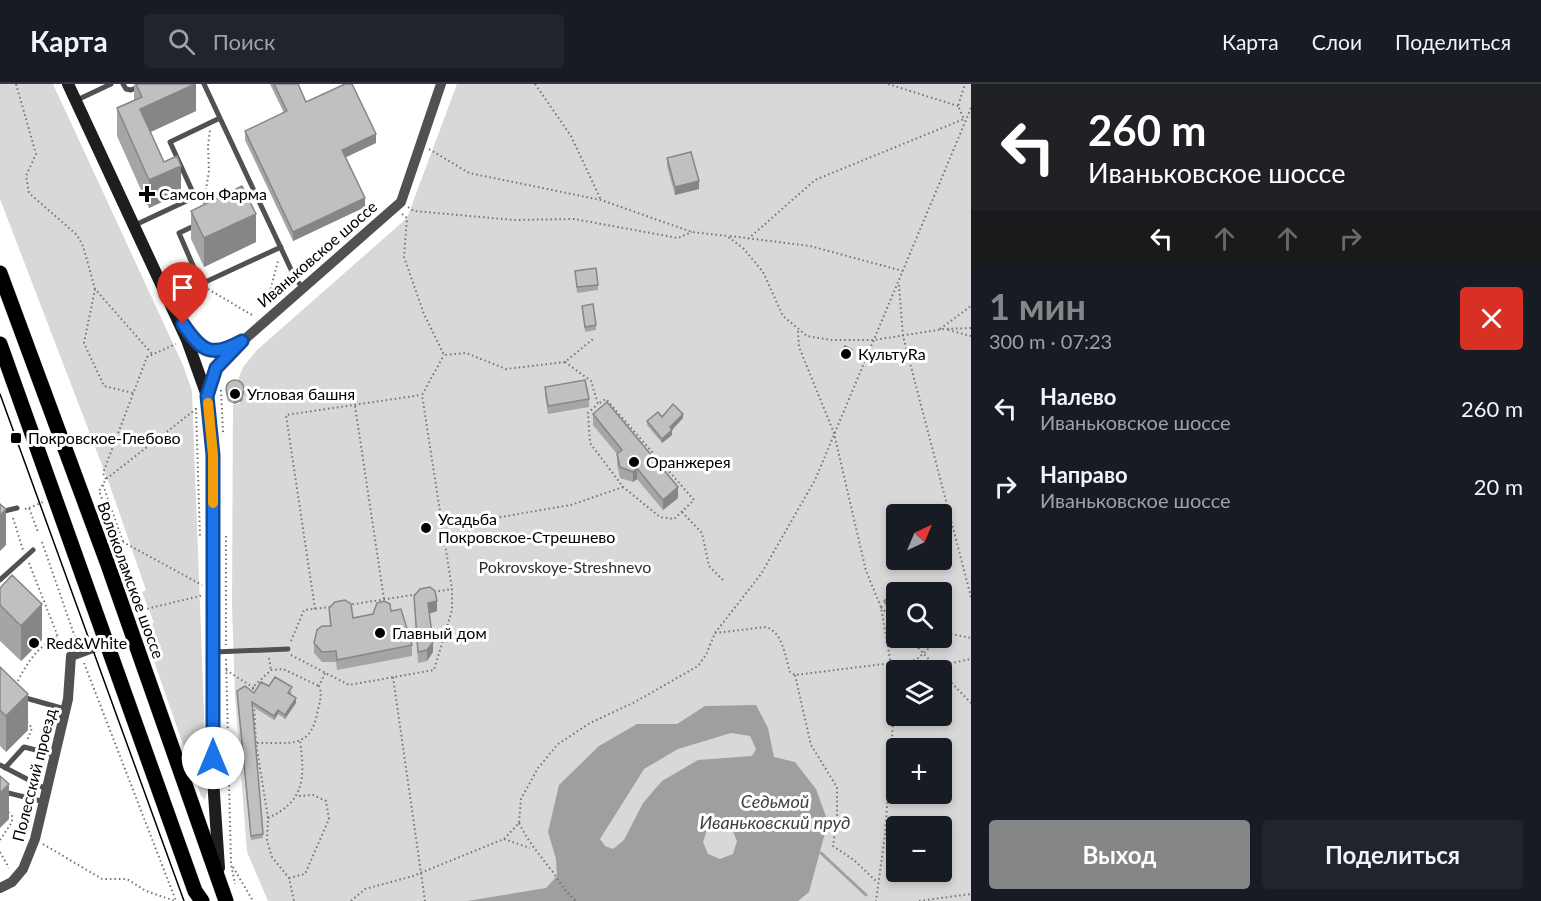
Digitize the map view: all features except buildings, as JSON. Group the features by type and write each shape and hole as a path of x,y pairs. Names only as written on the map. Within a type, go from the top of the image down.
{"main road":[{"name":"Волоколамское шоссе","path":"0,273 108,565 226,901"},
{"path":"0,344 109,642 195,891 202,901"}],"street":[{"path":"68,84 196,360 207,396"},
{"name":"Иваньковское шоссе","path":"226,901 215,832 220,652 213,455 207,396 216,368 242,341 401,202 441,84"},
{"name":"Иваньковское шоссе","path":"174,311 192,338 205,349 220,351 242,341"},
{"name":"Полесский проезд","path":"16,879 35,839 48,790 66,709 71,656 109,642"},
{"path":"0,888 16,879"}],"lane":[{"path":"75,101 111,84"},
{"path":"123,84 126,89 131,90 146,84"},
{"path":"204,84 295,278 302,287"},
{"path":"134,226 195,197 170,141 220,118"},
{"path":"238,205 257,196"},
{"path":"200,223 179,233 201,284 281,246"},
{"path":"0,512 17,508"},
{"path":"0,580 33,550"},
{"path":"220,652 288,649"},
{"path":"12,695 66,709"},
{"path":"48,790 3,767 24,747 56,755"},
{"path":"0,791 45,802"}],"path":[{"path":"16,84 36,154 26,176 26,186 35,201 81,241 95,289 153,354 147,357 103,473 106,479"},
{"path":"536,84 571,136 601,200"},
{"path":"888,84 957,106 964,119"},
{"path":"957,106 965,84"},
{"path":"576,901 562,889 532,849 519,824 520,799 538,768 558,744 590,723 635,702 698,666 706,655 715,633 766,565 815,480 899,282 964,119 971,108"},
{"path":"748,239 815,180 964,119"},
{"path":"200,223 209,171 208,146 212,122"},
{"path":"434,151 469,173 601,200 692,232 810,246 903,272"},
{"path":"401,202 414,211 514,220 574,219 678,238 692,232"},
{"path":"407,218 404,257 424,314 444,354"},
{"path":"727,236 744,249 763,272 783,316 798,331 807,336 831,340 874,340 944,329 971,328"},
{"path":"267,302 281,246"},
{"path":"174,277 201,284 252,315"},
{"path":"899,282 903,336 971,597"},
{"path":"95,289 84,344 104,386 134,393"},
{"path":"937,330 971,306"},
{"path":"944,329 971,336"},
{"path":"798,331 799,347 834,434 866,571 881,607 890,660"},
{"path":"444,354 466,353 506,369 565,362 593,339"},
{"path":"444,354 422,395 452,589 452,610 434,670 349,685 326,671 292,657 288,649 304,610 452,589"},
{"path":"565,362 591,381 598,404"},
{"path":"216,368 222,395 224,443"},
{"path":"315,609 286,415 422,395"},
{"path":"606,399 694,500 675,519 660,517 622,487 590,443 588,413 606,399"},
{"path":"355,405 384,599"},
{"path":"105,507 99,491 106,479 196,409 201,538"},
{"path":"103,484 123,542"},
{"path":"442,527 571,505 622,487"},
{"path":"29,508 45,501"},
{"path":"682,512 702,533 709,566 725,582"},
{"path":"12,514 25,556 62,647"},
{"path":"32,514 38,532"},
{"path":"108,518 142,610 200,596"},
{"path":"225,527 220,652 226,670 231,864 236,887"},
{"path":"42,542 77,642"},
{"path":"118,543 123,542 202,585 202,573"},
{"path":"38,614 46,606"},
{"path":"881,607 886,612"},
{"path":"715,633 766,627 773,629 778,635 790,672 795,675 886,666"},
{"path":"952,635 971,638"},
{"path":"12,695 25,667 48,641 58,636"},
{"path":"918,648 929,660"},
{"path":"916,660 929,648"},
{"path":"270,650 271,670"},
{"path":"952,663 971,659"},
{"path":"85,664 175,901"},
{"path":"256,743 300,741 308,738 315,729 322,693 319,686 283,669 271,670 253,687 256,743 268,818 267,841 272,857 289,879 294,901"},
{"path":"226,670 258,691"},
{"path":"319,686 326,671"},
{"path":"795,675 811,745 837,787 837,817 833,846 854,860 877,882"},
{"path":"393,677 425,901"},
{"path":"952,683 971,703"},
{"path":"21,717 32,728 24,747"},
{"path":"876,901 885,835 893,726"},
{"path":"268,818 282,812 298,796 304,771 300,741"},
{"path":"289,879 305,874 329,819 326,801 313,795 298,796"},
{"path":"0,840 12,822 12,816 6,810"},
{"path":"351,901 365,889 421,873 504,839 519,824"},
{"path":"35,839 102,879 127,879 146,891 175,901"},
{"path":"504,839 532,849"},
{"path":"0,852 16,879"},
{"path":"231,864 253,901"},
{"path":"919,901 971,894"}],"green space":[{"path":"0,84 53,84 183,365 192,391 207,793 205,800 201,796 142,627 154,623 142,592 146,590 110,486 0,199"},
{"name":"Pokrovskoye-Streshnevo","path":"457,84 971,84 971,901 268,901 247,852 235,696 232,606 233,405 240,403 244,396 243,390 236,385 243,367 257,350 407,218"}],"water":[{"name":"Седьмой Иваньковский пруд","path":"756,705 768,728 774,757 795,762 816,789 828,822 809,892 798,901 467,901 546,888 557,876 556,859 548,832 559,785 599,746 637,724 677,724 705,706","holes":["731,733 750,736 756,749 752,756 698,760 662,781 643,803 624,840 613,849 605,846 600,839 644,769 678,749","720,824 732,829 737,841 733,854 720,859 708,854 703,842 707,830"]}],"waterway":[{"path":"821,853 866,895"}],"tram line":[{"path":"0,394 184,901"}],"slow traffic":[{"path":"208,403 212,425 213,503"}],"place":[{"name":"Самсон Фарма","path":"147,194"},
{"name":"КультуRа","path":"846,354"},
{"name":"Угловая башня","path":"235,394"},
{"name":"Покровское-Глебово","path":"16,438"},
{"name":"Оранжерея","path":"634,462"},
{"name":"Усадьба Покровское-Стрешнево","path":"426,528"},
{"name":"Главный дом","path":"380,633"},
{"name":"Red&White","path":"34,643"}],"route":[{"path":"183,324 199,345 210,351 228,349 242,341 216,368 207,396 212,425 213,455 213,758"}]}
